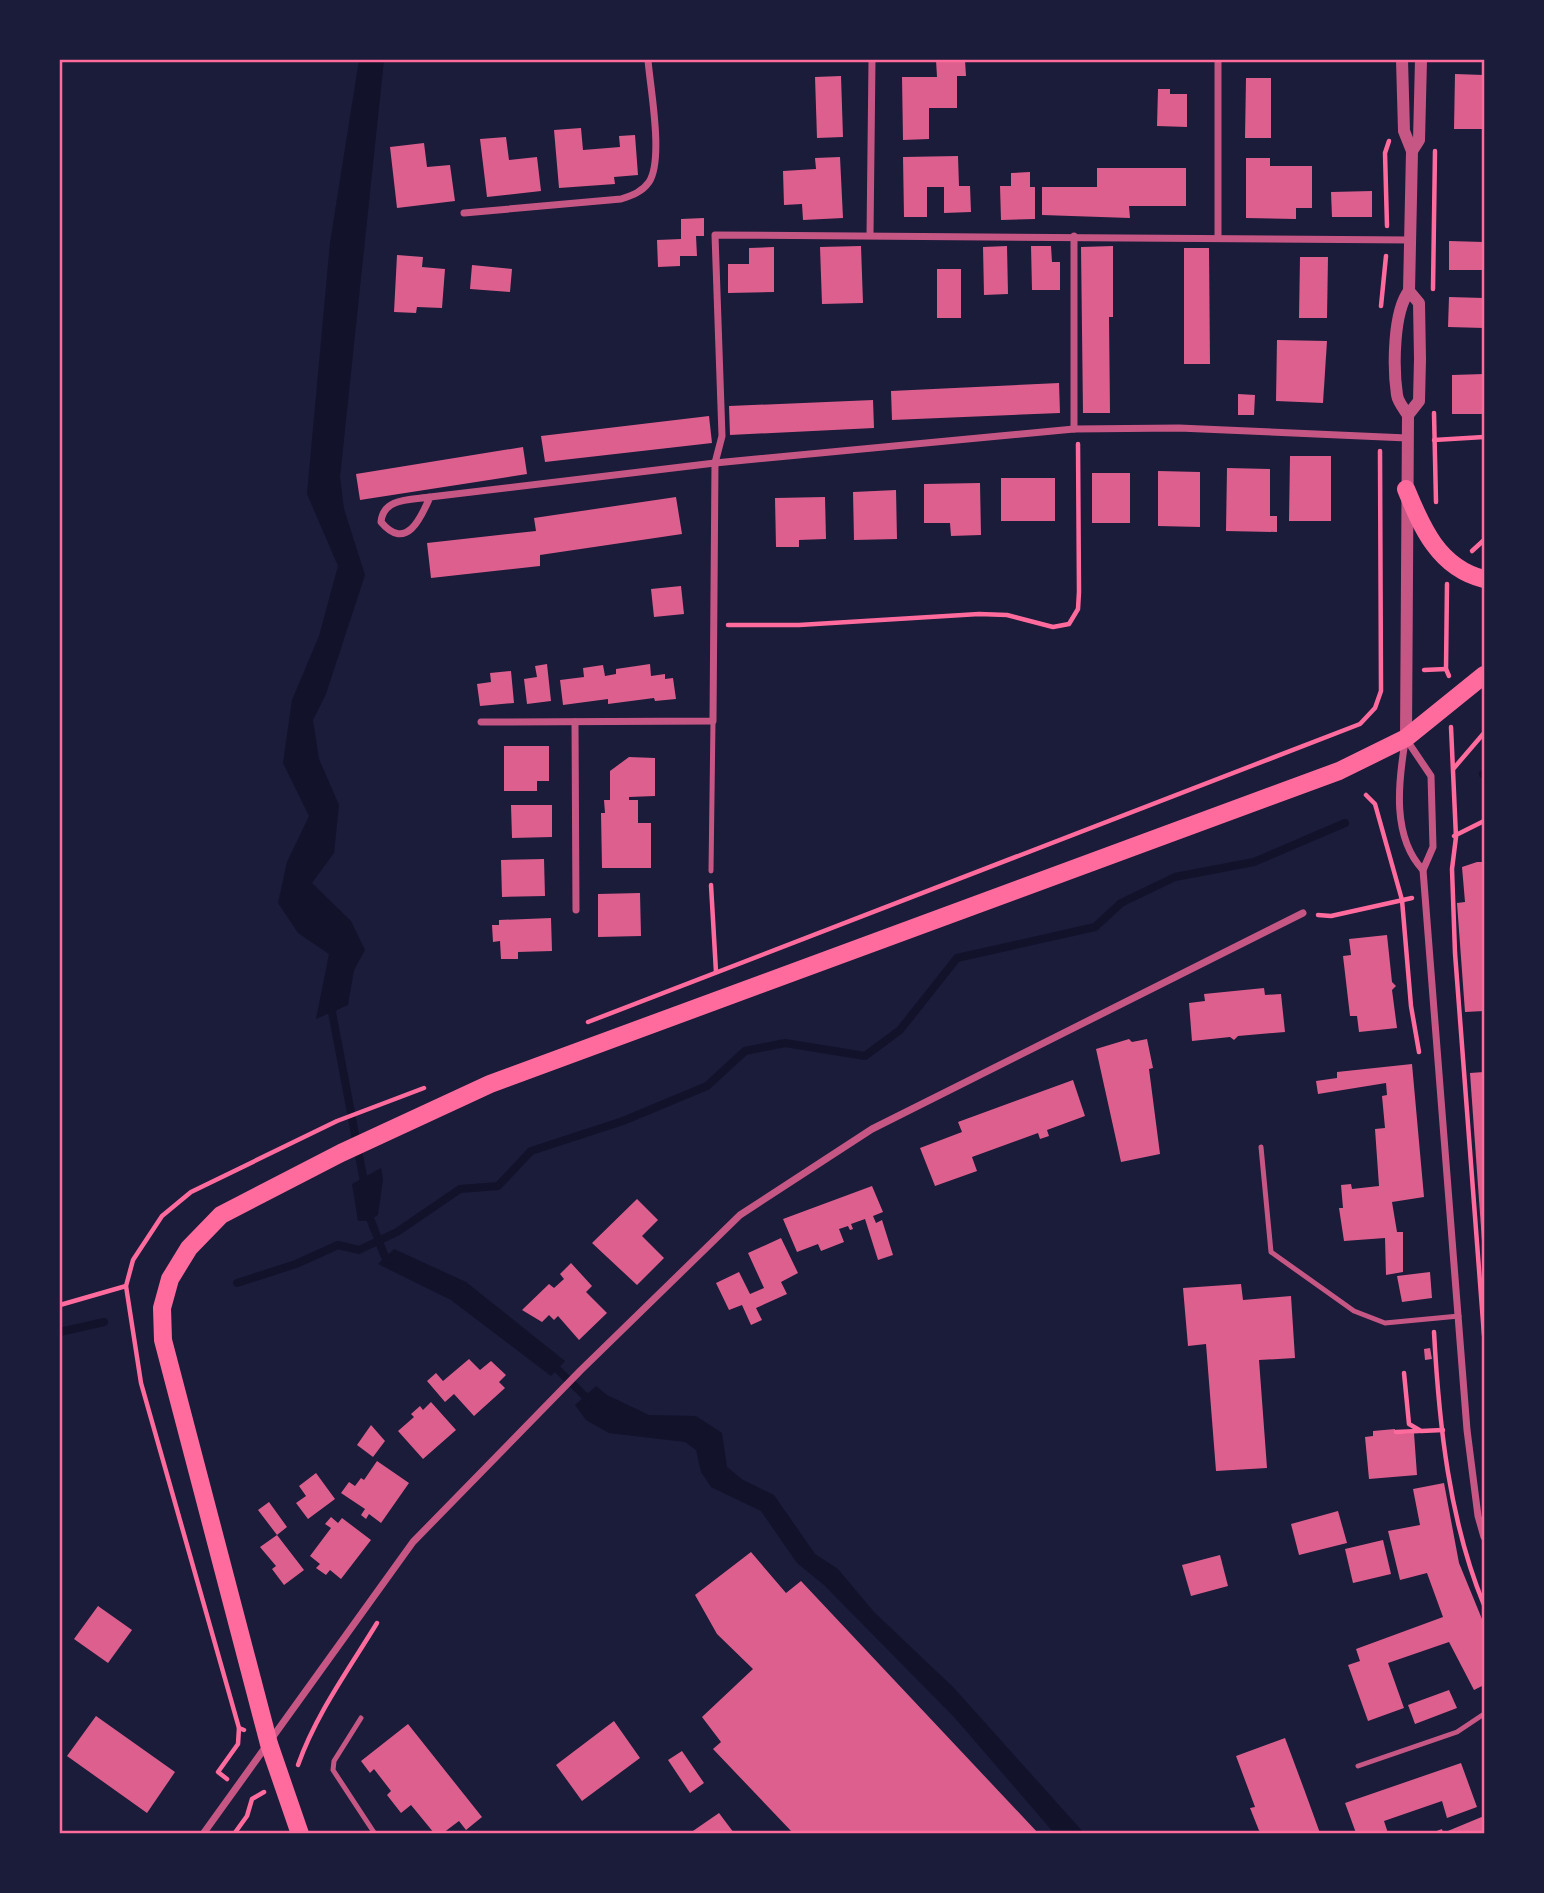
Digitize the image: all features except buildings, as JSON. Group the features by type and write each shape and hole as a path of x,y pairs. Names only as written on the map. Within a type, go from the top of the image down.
{"main road":[{"path":"1406,489 1423,531 1434,547 1457,566 1485,579"},
{"path":"300,1833 269,1744 163,1340 162,1308 170,1279 189,1248 221,1215 341,1153 490,1084 1339,771 1406,738 1485,675"}],"street":[{"path":"464,213 621,199 637,194 649,182 655,156 648,60"},
{"path":"870,235 872,60"},
{"path":"1218,60 1218,237"},
{"path":"1402,60 1404,131 1412,151"},
{"path":"1421,60 1420,132 1412,151 1409,290 1401,302 1397,398 1408,415 1406,738 1399,781 1400,804 1409,855 1423,870"},
{"path":"481,722 713,720 715,463 722,436 715,236 1411,240"},
{"path":"1074,236 1076,429"},
{"path":"1408,415 1419,401 1420,359 1419,303 1409,290"},
{"path":"430,496 419,523 410,531 398,533 387,530 381,522 382,512 388,505 430,496 715,463 1076,429 1179,428 1407,438"},
{"path":"575,722 576,910"},
{"path":"1406,738 1431,776 1433,847 1423,870 1467,1430 1478,1516 1485,1537"},
{"path":"203,1833 412,1542 580,1371 740,1215 831,1154 914,1107 1303,913"}],"lane":[{"path":"710,871 713,720"},
{"path":"1261,1147 1271,1252 1354,1311 1385,1323 1459,1316"},
{"path":"1358,1766 1457,1732 1485,1714"},
{"path":"361,1718 334,1761 333,1770 375,1833"}],"path":[{"path":"1433,301 1436,138"},
{"path":"1434,403 1436,505"},
{"path":"713,625 799,625 979,614 1007,615 1053,627 1069,624 1078,609 1079,592 1076,429"},
{"path":"1434,440 1485,437"},
{"path":"1446,669 1447,578 1457,566"},
{"path":"587,1023 1341,733 1360,724 1375,708 1381,691 1381,672"},
{"path":"1452,704 1456,836 1452,882 1455,953 1485,1335"},
{"path":"1454,768 1485,733"},
{"path":"1366,795 1375,804 1402,900 1411,1006 1420,1059"},
{"path":"1456,836 1485,821"},
{"path":"710,871 716,972"},
{"path":"1303,913 1331,916 1426,896"},
{"path":"337,1121 426,1087"},
{"path":"60,1305 126,1286 141,1383 239,1728 269,1744"},
{"path":"1434,1318 1443,1430 1461,1535 1485,1605"},
{"path":"1404,1373 1409,1424 1421,1431"},
{"path":"1396,1432 1443,1430"},
{"path":"281,1781 298,1766 305,1746 348,1667 382,1614"},
{"path":"234,1833 247,1816 252,1799"}],"shaded area":[{"path":"359,60 384,60 340,477 344,509 365,575 326,694 313,720 319,759 339,805 334,853 312,883 351,921 365,950 354,970 348,1005 316,1019 329,954 298,933 278,903 287,862 309,816 283,763 292,700 319,636 338,566 307,494 330,243"},
{"path":"381,1168 383,1179 378,1215 368,1221 358,1221 352,1184"},
{"path":"394,1249 466,1282 565,1361 551,1376 451,1300 378,1264"},
{"path":"596,1386 607,1395 649,1415 696,1416 722,1433 727,1467 743,1480 774,1495 815,1554 838,1569 874,1612 954,1688 1084,1833 1054,1833 955,1718 824,1585 797,1563 761,1511 711,1487 701,1472 696,1450 685,1442 609,1433 586,1420 575,1405"}],"waterway":[{"path":"237,1283 296,1264 338,1245 359,1250 397,1232 460,1189 498,1186 531,1151 623,1121 707,1086 745,1051 785,1043 865,1056 900,1030 957,958 1095,927 1121,903 1175,877 1254,862 1345,823"},
{"path":"334,1003 332,1012 365,1187"},
{"path":"368,1213 385,1257 394,1261"},
{"path":"60,1332 104,1322"},
{"path":"551,1363 592,1403"}]}
